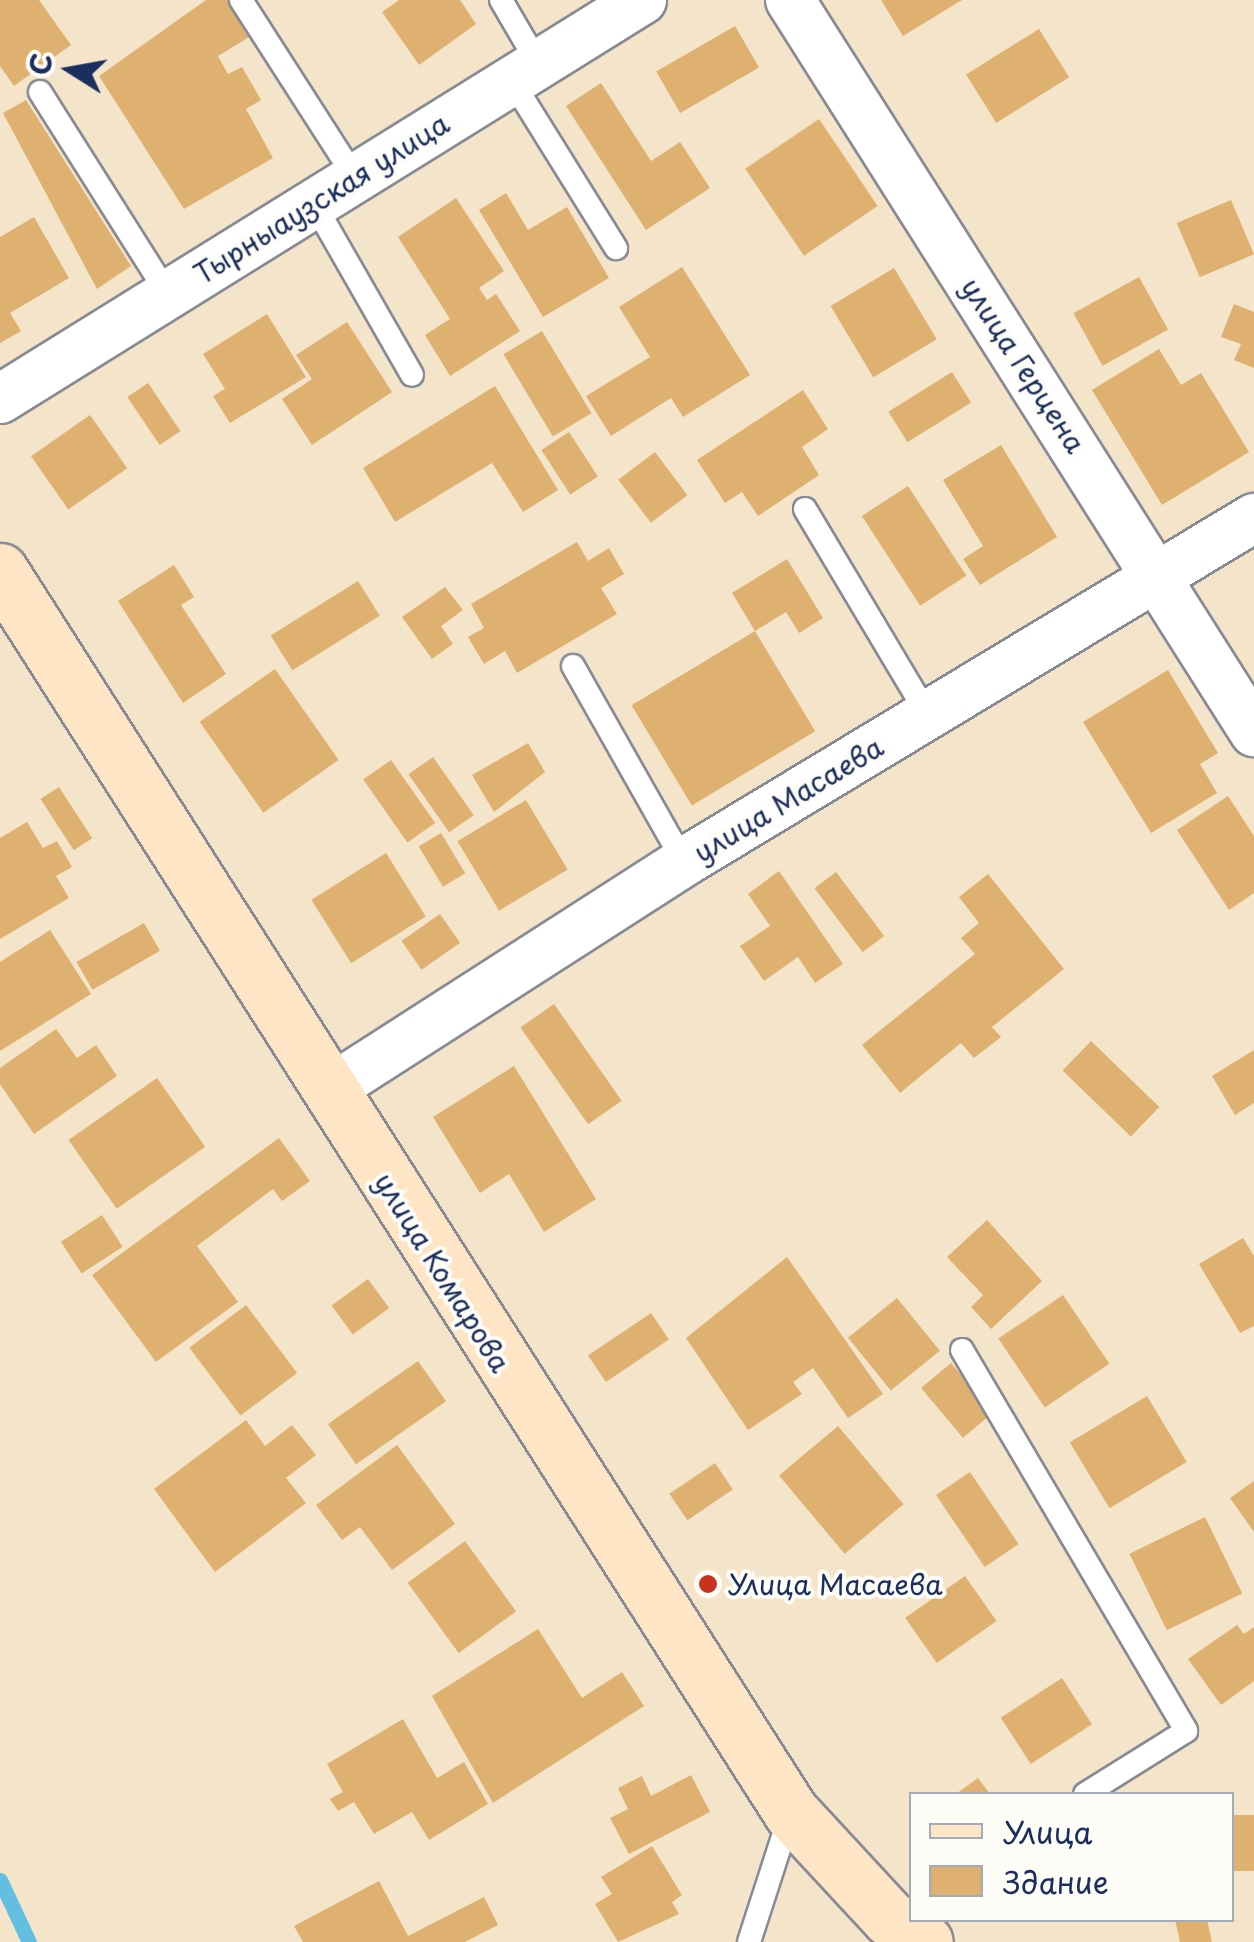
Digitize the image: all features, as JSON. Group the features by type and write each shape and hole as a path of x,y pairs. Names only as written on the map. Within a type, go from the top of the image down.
{"main road":[{"name":"улица Комарова","path":"0,571 791,1812 908,1921"}],"street":[{"name":"Тырныаузская улица","path":"0,399 642,0"},
{"name":"улица Герцена","path":"790,0 1159,576 1254,732"},
{"name":"улица Масаева","path":"329,1090 684,862 1254,518"}],"lane":[{"path":"241,0 354,176"},
{"path":"502,0 525,73 616,248"},
{"path":"40,92 167,293"},
{"path":"313,202 412,376"},
{"path":"805,509 928,715"},
{"path":"573,666 684,862"},
{"path":"962,1350 1186,1731 1088,1792"},
{"path":"749,1942 791,1812"}],"building":[{"path":"0,0 39,0 71,45 14,86 0,66"},
{"path":"206,0 230,0 251,36 218,56 228,74 242,67 261,100 246,109 273,158 184,209 99,76"},
{"path":"399,0 460,0 476,24 419,65 382,12"},
{"path":"881,0 962,0 903,36"},
{"path":"735,26 759,68 680,113 656,72"},
{"path":"1039,29 1069,77 996,123 966,75"},
{"path":"601,83 651,161 680,142 710,188 646,230 566,106"},
{"path":"26,100 131,266 97,289 3,113"},
{"path":"819,119 878,206 804,256 745,169"},
{"path":"506,193 528,230 567,207 609,278 543,317 479,210"},
{"path":"456,198 504,271 479,288 487,300 496,294 520,331 450,376 425,335 450,319 398,237"},
{"path":"1231,200 1254,254 1200,277 1177,223"},
{"path":"34,217 69,278 10,313 21,331 0,343 0,237"},
{"path":"682,267 750,375 683,417 671,398 611,436 586,396 650,357 619,307"},
{"path":"894,268 937,339 873,377 831,306"},
{"path":"1139,277 1168,329 1102,366 1073,313"},
{"path":"1234,304 1254,312 1254,368 1234,360 1241,344 1221,337"},
{"path":"267,314 306,377 230,423 213,396 225,389 203,354"},
{"path":"347,322 392,392 312,445 282,399 312,379 296,355"},
{"path":"542,331 591,413 553,436 503,354"},
{"path":"1159,349 1181,385 1201,373 1249,452 1162,505 1092,390"},
{"path":"952,372 971,403 907,442 888,412"},
{"path":"148,383 180,431 160,445 127,397"},
{"path":"495,386 558,490 523,512 492,463 395,522 363,468"},
{"path":"803,390 828,429 802,447 819,475 758,516 742,492 725,503 697,460"},
{"path":"90,415 127,468 68,510 31,456"},
{"path":"569,432 598,476 570,494 541,450"},
{"path":"1001,445 1057,537 980,585 963,559 983,546 943,480"},
{"path":"655,452 687,495 651,523 618,480"},
{"path":"908,486 966,576 920,606 862,516"},
{"path":"577,542 588,561 609,548 624,574 601,588 617,614 517,673 505,651 484,664 468,637 484,628 471,604"},
{"path":"787,559 823,618 799,633 786,612 755,631 732,593"},
{"path":"174,565 194,597 181,605 226,674 183,703 118,601"},
{"path":"358,581 380,616 292,670 271,636"},
{"path":"445,587 463,610 441,626 453,644 432,659 402,617"},
{"path":"755,631 815,731 692,805 632,705"},
{"path":"275,669 339,760 263,813 200,722"},
{"path":"1168,670 1218,753 1200,764 1217,793 1151,833 1083,722"},
{"path":"528,743 545,772 494,812 472,775"},
{"path":"433,757 474,815 449,832 408,774"},
{"path":"391,760 435,823 407,843 363,780"},
{"path":"59,787 92,838 74,850 41,799"},
{"path":"1228,796 1254,836 1254,893 1229,910 1177,830"},
{"path":"526,800 568,869 499,911 457,841"},
{"path":"27,822 43,848 57,841 72,867 56,876 69,898 0,939 0,838"},
{"path":"441,833 465,873 443,887 419,846"},
{"path":"386,853 426,917 351,963 311,900"},
{"path":"779,871 843,964 815,983 798,957 764,981 740,946 770,926 748,894"},
{"path":"836,872 884,936 863,952 814,888"},
{"path":"988,874 1064,969 992,1027 1001,1037 974,1058 961,1043 900,1093 862,1045 975,954 961,938 979,923 959,897"},
{"path":"440,914 460,943 422,970 401,941"},
{"path":"144,923 160,951 92,990 76,962"},
{"path":"50,930 91,994 0,1051 0,962"},
{"path":"554,1004 622,1101 588,1124 520,1028"},
{"path":"56,1029 77,1058 96,1045 117,1076 34,1134 0,1084 0,1068"},
{"path":"1091,1041 1159,1107 1131,1136 1063,1070"},
{"path":"1254,1050 1254,1103 1235,1115 1212,1076"},
{"path":"514,1066 596,1199 544,1232 509,1174 480,1193 433,1117"},
{"path":"157,1078 205,1147 117,1209 69,1140"},
{"path":"279,1138 310,1181 282,1201 273,1189 197,1246 238,1302 156,1362 92,1275"},
{"path":"102,1215 123,1247 82,1274 61,1242"},
{"path":"987,1220 1042,1281 991,1329 971,1307 983,1295 947,1257"},
{"path":"1243,1238 1254,1256 1254,1326 1240,1333 1199,1264"},
{"path":"787,1257 883,1394 848,1418 813,1368 793,1382 802,1394 748,1430 686,1338"},
{"path":"368,1279 389,1308 353,1335 332,1305"},
{"path":"1063,1295 1109,1364 1045,1407 998,1339"},
{"path":"897,1298 940,1351 891,1390 848,1338"},
{"path":"246,1305 297,1373 240,1416 189,1348"},
{"path":"651,1313 669,1340 606,1382 588,1355"},
{"path":"418,1361 446,1401 356,1464 328,1424"},
{"path":"951,1363 993,1413 963,1438 921,1388"},
{"path":"1147,1396 1187,1462 1110,1508 1070,1442"},
{"path":"246,1420 265,1446 292,1425 316,1455 286,1478 306,1503 215,1572 154,1489"},
{"path":"838,1426 904,1504 845,1554 779,1475"},
{"path":"397,1445 455,1524 392,1570 360,1527 342,1540 316,1505"},
{"path":"715,1463 733,1490 687,1520 669,1494"},
{"path":"970,1472 1019,1544 985,1567 936,1495"},
{"path":"1254,1481 1254,1532 1230,1498"},
{"path":"1205,1517 1242,1593 1167,1630 1130,1554"},
{"path":"465,1541 516,1611 459,1653 408,1583"},
{"path":"965,1576 997,1621 937,1663 905,1618"},
{"path":"1237,1625 1244,1634 1254,1627 1254,1681 1221,1705 1188,1659"},
{"path":"538,1629 582,1698 622,1672 644,1706 493,1803 432,1696"},
{"path":"1062,1678 1092,1724 1031,1764 1001,1718"},
{"path":"403,1719 437,1778 464,1762 488,1804 429,1840 412,1812 374,1834 354,1802 338,1811 330,1799 343,1792 327,1764"},
{"path":"691,1775 710,1812 629,1854 610,1818 628,1809 618,1788 642,1776 651,1796"},
{"path":"978,1778 988,1792 959,1792"},
{"path":"1234,1815 1254,1815 1254,1871 1234,1871"},
{"path":"652,1846 682,1895 672,1902 679,1914 618,1942 595,1904 612,1894 601,1877"},
{"path":"379,1881 408,1936 484,1897 498,1925 465,1942 303,1942 294,1926"},
{"path":"1175,1922 1207,1922 1212,1942 1180,1942"}],"waterway":[{"path":"0,1880 29,1942"}],"place":[{"name":"Улица Масаева","path":"708,1584"}]}
